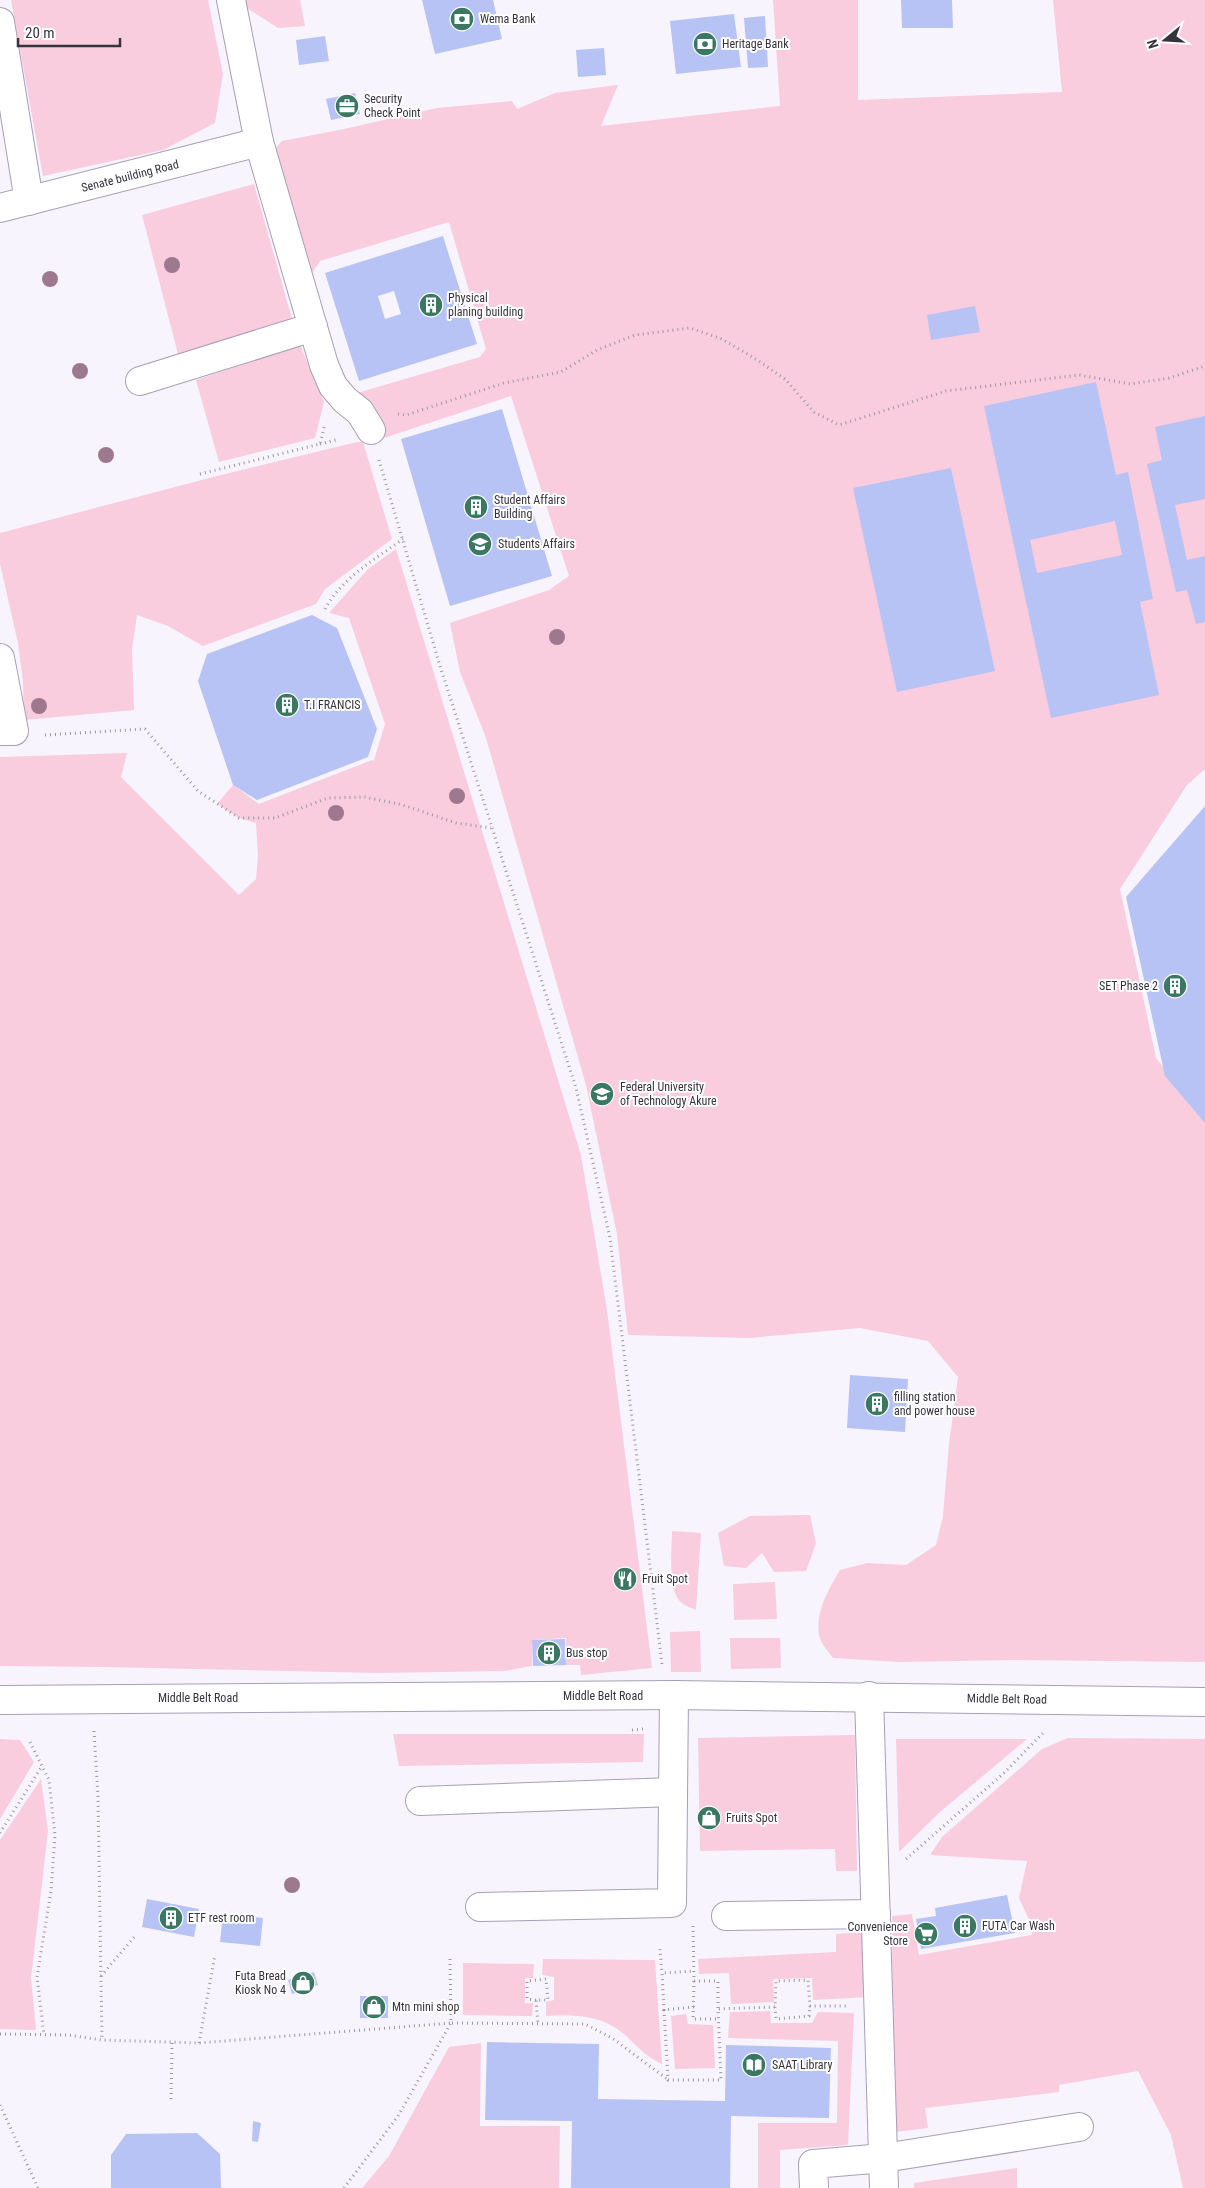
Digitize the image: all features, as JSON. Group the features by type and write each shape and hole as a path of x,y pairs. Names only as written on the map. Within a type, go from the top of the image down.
{"street":[{"path":"231,0 259,142 313,326 333,386 365,421"},
{"path":"0,22 29,202"},
{"name":"Senate building Road","path":"0,208 259,142"},
{"path":"140,381 313,326"},
{"path":"0,658 7,731"},
{"path":"480,1908 672,1903 673,1792 670,1695"},
{"name":"Middle Belt Road","path":"0,1700 670,1695 869,1696 1205,1702"},
{"path":"869,1696 884,2188"},
{"path":"420,1801 673,1792"},
{"path":"726,1916 876,1903"},
{"path":"814,2188 813,2164 884,2158 1079,2127"}],"path":[{"path":"670,1695 610,1238 576,1088 491,828 365,421 406,415 504,383 561,372 597,350 634,335 690,328 722,339 754,358 785,379 814,412 839,425 946,391 1079,375 1131,384 1169,378 1205,366"},
{"path":"200,474 320,444 333,386"},
{"path":"325,609 334,593 354,575 403,539"},
{"path":"7,731 38,735 146,729 198,791 239,818 275,818 328,798 365,797 403,805 456,823 491,828"},
{"path":"93,1698 98,1797 102,2040"},
{"path":"876,1903 884,1881 916,1849 1003,1774 1045,1731"},
{"path":"30,1742 49,1780 56,1835 37,1978 44,2035"},
{"path":"0,1833 42,1766"},
{"path":"101,1977 136,1935"},
{"path":"660,1949 668,2080"},
{"path":"199,2043 215,1954"},
{"path":"344,2188 398,2116 452,2023 450,1959"},
{"path":"662,1973 694,1971"},
{"path":"546,1980 548,2000 536,2000 527,2000 527,1981 546,1980"},
{"path":"808,1980 810,2006 809,2016 776,2019 776,1981 808,1980"},
{"path":"694,1981 693,2019 719,2019"},
{"path":"536,2000 538,2024"},
{"path":"810,2006 879,2004"},
{"path":"664,2010 694,2007"},
{"path":"0,2034 69,2035 102,2040 199,2043 452,2023 585,2024 598,2030 668,2080 721,2080 718,2009 775,2007"},
{"path":"171,2099 172,2043"},
{"path":"0,2105 38,2188"}],"shaded area":[{"path":"11,0 208,0 223,74 215,123 163,150 43,176"},
{"path":"245,0 300,0 305,26 278,28 247,8"},
{"path":"773,0 858,0 858,100 1062,92 1053,0 1205,0 1205,769 1187,785 1120,889 1156,1058 1205,1118 1205,1662 1013,1660 899,1662 833,1658 821,1641 818,1626 824,1601 840,1570 867,1563 906,1565 936,1545 943,1516 949,1444 958,1377 928,1341 860,1328 749,1338 628,1335 617,1234 586,1085 486,738 460,672 450,623 549,590 569,576 511,396 381,439 369,410 357,393 480,357 486,349 449,222 320,261 310,276 274,150 282,141 437,108 512,101 517,109 555,93 618,85 601,126 780,106"},
{"path":"254,184 292,319 178,354 142,215"},
{"path":"300,345 324,402 315,438 219,462 196,380"},
{"path":"363,442 392,539 325,589 316,604 203,646 168,626 137,615 132,649 134,710 24,720 23,681 18,643 0,564 0,533 217,476"},
{"path":"396,549 581,1155 607,1310 652,1668 581,1675 580,1665 566,1665 566,1638 532,1640 532,1666 504,1671 378,1673 0,1666 0,757 127,753 121,777 239,895 256,879 258,856 256,823 239,818 217,804 233,785 259,804 372,760 375,761 385,724 349,618 329,613 368,569"},
{"path":"810,1515 816,1543 806,1571 774,1572 762,1553 746,1568 724,1566 718,1533 750,1516"},
{"path":"672,1531 701,1533 696,1610 682,1603 674,1590 671,1570"},
{"path":"775,1582 777,1619 734,1620 733,1584"},
{"path":"700,1631 701,1672 671,1672 670,1632"},
{"path":"730,1638 780,1638 781,1668 731,1669"},
{"path":"393,1734 644,1734 643,1762 399,1766"},
{"path":"855,1735 857,1871 836,1871 835,1849 700,1851 698,1738"},
{"path":"1068,1738 1205,1739 1205,2188 1183,2188 1171,2135 1138,2071 1059,2085 1059,2092 925,2108 928,2128 896,2132 893,2121 892,1916 912,1914 919,1955 1032,1935 1031,1924 1019,1898 1027,1861 930,1855 942,1837 1042,1749"},
{"path":"0,1739 20,1740 34,1762 0,1819"},
{"path":"896,1739 1027,1739 940,1812 899,1852"},
{"path":"41,1779 48,1831 31,1978 36,2030 0,2029 0,1840"},
{"path":"865,1932 868,1997 813,2000 812,1978 773,1979 774,2002 731,2004 729,1973 699,1974 698,1959 836,1952 836,1934"},
{"path":"543,1959 655,1960 662,2064 644,2053 620,2031 603,2022 585,2017 566,2015 546,2016 546,2002 554,2000 554,1977 542,1975"},
{"path":"463,1963 534,1964 533,1978 525,1978 525,2003 533,2003 532,2016 463,2015"},
{"path":"770,2011 771,2023 812,2023 818,2012 854,2013 848,2145 780,2150 780,2188 758,2188 758,2123 837,2123 838,2041 728,2038 730,2012"},
{"path":"686,2014 688,2024 713,2025 715,2068 675,2069 671,2016"},
{"path":"481,2043 480,2126 560,2126 559,2188 362,2188 389,2156 449,2047"},
{"path":"1017,2168 1017,2188 914,2188 914,2183"}],"building":[{"name":"Wema Bank","path":"422,0 493,0 502,39 435,54"},
{"path":"901,0 952,0 953,28 902,28"},
{"name":"Heritage Bank","path":"734,14 741,67 676,74 670,21"},
{"path":"765,16 768,67 748,68 744,18"},
{"path":"325,36 329,61 299,65 296,40"},
{"path":"604,48 606,75 578,77 576,50"},
{"path":"355,93 360,114 331,120 326,99"},
{"name":"Physical planing building","path":"443,236 477,344 359,381 325,273","holes":["394,291 401,314 385,319 378,296"]},
{"path":"975,306 980,332 931,340 927,315"},
{"path":"1096,382 1116,475 1128,472 1153,599 1140,602 1159,695 1051,718 984,406","holes":["1115,521 1122,555 1037,573 1030,540"]},
{"name":"Student Affairs Building","path":"502,409 552,576 450,606 401,439"},
{"path":"1205,416 1205,499 1175,505 1187,560 1205,556 1205,622 1196,624 1187,590 1176,592 1147,464 1162,460 1155,427"},
{"path":"951,468 995,671 897,692 853,488"},
{"name":"T.I FRANCIS","path":"312,615 337,628 377,729 368,757 257,800 233,785 198,681 207,654"},
{"name":"SET Phase 2","path":"1205,806 1205,1123 1165,1076 1126,897"},
{"name":"filling station and power house","path":"850,1375 908,1379 905,1432 847,1428"},
{"name":"Bus stop","path":"565,1639 566,1665 533,1666 532,1640"},
{"name":"FUTA Car Wash","path":"1007,1895 1015,1933 921,1949 916,1919 936,1916 935,1908"},
{"name":"ETF rest room","path":"147,1899 199,1909 194,1937 142,1927"},
{"path":"223,1914 263,1918 260,1946 220,1942"},
{"name":"Futa Bread Kiosk No 4","path":"314,1972 318,1985 292,1994 288,1980"},
{"name":"Mtn mini shop","path":"360,1996 388,1996 388,2018 360,2018"},
{"path":"487,2042 599,2044 598,2099 725,2101 726,2045 831,2048 829,2118 731,2116 730,2188 571,2188 572,2121 485,2120"},
{"path":"253,2121 261,2123 258,2142 252,2141"},
{"path":"197,2133 220,2154 221,2188 111,2188 111,2155 126,2134"}],"place":[{"name":"Wema Bank","path":"462,19"},
{"name":"Heritage Bank","path":"705,44"},
{"name":"Security Check Point","path":"347,106"},
{"name":"Physical planing building","path":"431,305"},
{"name":"Student Affairs Building","path":"476,507"},
{"name":"Students Affairs","path":"480,544"},
{"name":"T.I FRANCIS","path":"287,705"},
{"name":"SET Phase 2","path":"1175,986"},
{"name":"Federal University of Technology Akure","path":"602,1094"},
{"name":"filling station and power house","path":"877,1404"},
{"name":"Fruit Spot","path":"625,1579"},
{"name":"Bus stop","path":"549,1653"},
{"name":"Fruits Spot","path":"709,1818"},
{"name":"ETF rest room","path":"171,1918"},
{"name":"FUTA Car Wash","path":"965,1926"},
{"name":"Convenience Store","path":"926,1934"},
{"name":"Futa Bread Kiosk No 4","path":"303,1983"},
{"name":"Mtn mini shop","path":"374,2007"},
{"name":"SAAT Library","path":"754,2065"}]}
